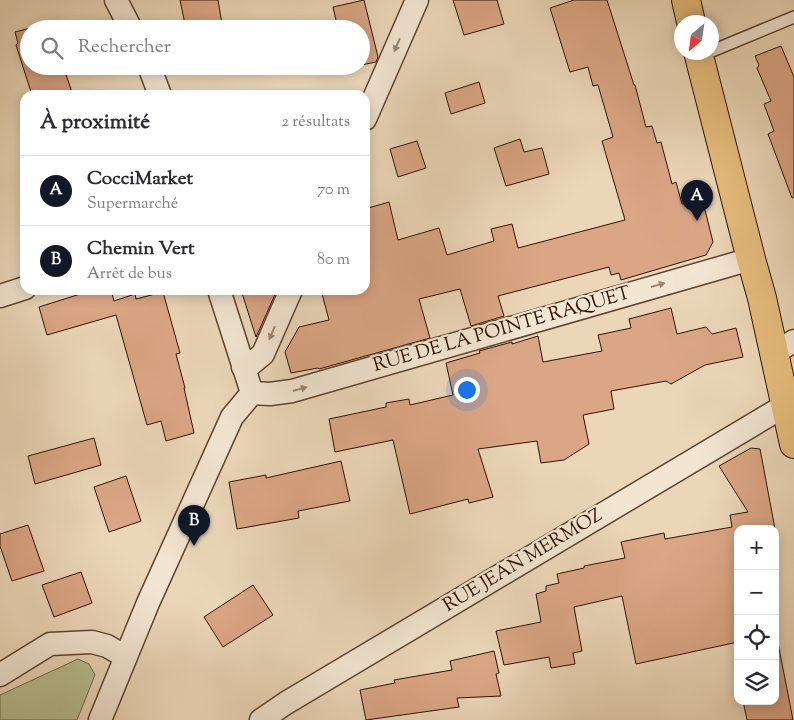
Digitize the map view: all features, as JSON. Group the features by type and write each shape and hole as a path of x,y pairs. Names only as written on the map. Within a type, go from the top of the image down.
{"main road":[{"path":"686,0 689,15"},
{"path":"706,60 751,259 762,298 785,360 786,405 794,444"}],"street":[{"path":"116,0 126,20"},
{"path":"370,108 417,0"},
{"path":"152,75 158,90"},
{"name":"RUE DE LA POINTE RAQUET","path":"252,393 270,394 292,391 751,259"},
{"path":"0,296 20,290"},
{"path":"100,720 148,603 232,417 252,393 221,295"},
{"path":"243,367 251,364 263,354 289,295"},
{"name":"RUE JEAN MERMOZ","path":"262,720 294,698 786,405"},
{"path":"0,675 50,644 92,642 107,646 126,656"}],"lane":[{"path":"719,47 794,17"}],"green space":[{"path":"78,659 89,664 95,675 77,720 0,720 0,695"}],"building":[{"path":"180,0 218,0 221,20 184,20"},
{"path":"364,0 369,20 336,20 333,7"},
{"path":"453,0 497,0 504,24 464,35"},
{"path":"574,0 607,0 635,85 646,127 652,126 657,143 661,142 672,184 676,182 682,204 702,198 713,242 706,255 621,280 619,273 611,275 609,267 498,296 504,316 471,326 460,289 419,299 430,338 319,369 291,373 285,352 299,327 329,320 322,295 370,295 370,208 389,202 398,240 439,228 447,255 494,241 491,229 512,224 518,248 625,220 602,141 613,137 598,85 593,86 588,67 570,72 550,8"},
{"path":"370,24 378,57 376,62 370,63"},
{"path":"20,31 20,58 16,45 18,43 15,32"},
{"path":"781,46 794,77 794,197 792,198 768,134 774,131 764,104 771,101 757,68 759,65 755,56"},
{"path":"26,75 66,75 71,90 30,90"},
{"path":"479,82 485,103 451,114 445,93"},
{"path":"520,139 524,152 542,148 549,174 506,186 494,148"},
{"path":"417,141 426,168 398,177 390,149"},
{"path":"77,295 112,295 114,301 132,295 135,295 136,299 151,295 164,295 180,353 176,354 194,433 166,441 161,421 147,425 116,315 47,335 39,307"},
{"path":"243,295 275,295 256,337"},
{"path":"671,308 677,334 706,327 712,334 736,328 743,357 705,365 671,384 666,381 611,391 614,409 583,415 589,444 564,460 541,463 537,441 478,449 493,497 469,503 468,499 410,514 393,440 335,452 329,419 386,407 386,403 409,399 410,405 453,395 446,363 480,353 479,351 538,336 543,362 602,351 598,335 631,328 629,319"},
{"path":"94,438 101,465 35,484 28,456"},
{"path":"751,448 760,449 774,525 734,525 734,643 636,664 622,596 574,607 582,651 573,653 575,664 551,668 549,657 504,665 496,631 541,622 536,594 546,591 546,586 559,583 557,574 584,568 584,566 625,558 621,542 664,533 665,539 732,527 730,515 748,512 719,466"},
{"path":"341,461 350,501 298,511 299,518 237,529 229,482 266,475 266,478"},
{"path":"126,476 141,521 109,532 94,487"},
{"path":"28,525 44,571 12,581 0,546 0,534"},
{"path":"81,572 92,603 54,617 42,585"},
{"path":"253,585 273,615 223,647 204,617"},
{"path":"779,648 793,720 747,720 744,705 779,705"},
{"path":"494,651 499,673 496,674 501,696 457,698 459,707 366,720 360,690 395,683 394,680 452,670 450,661"}],"place":[{"name":"CocciMarket","path":"697,221"},
{"name":"Chemin Vert","path":"194,546"}]}
